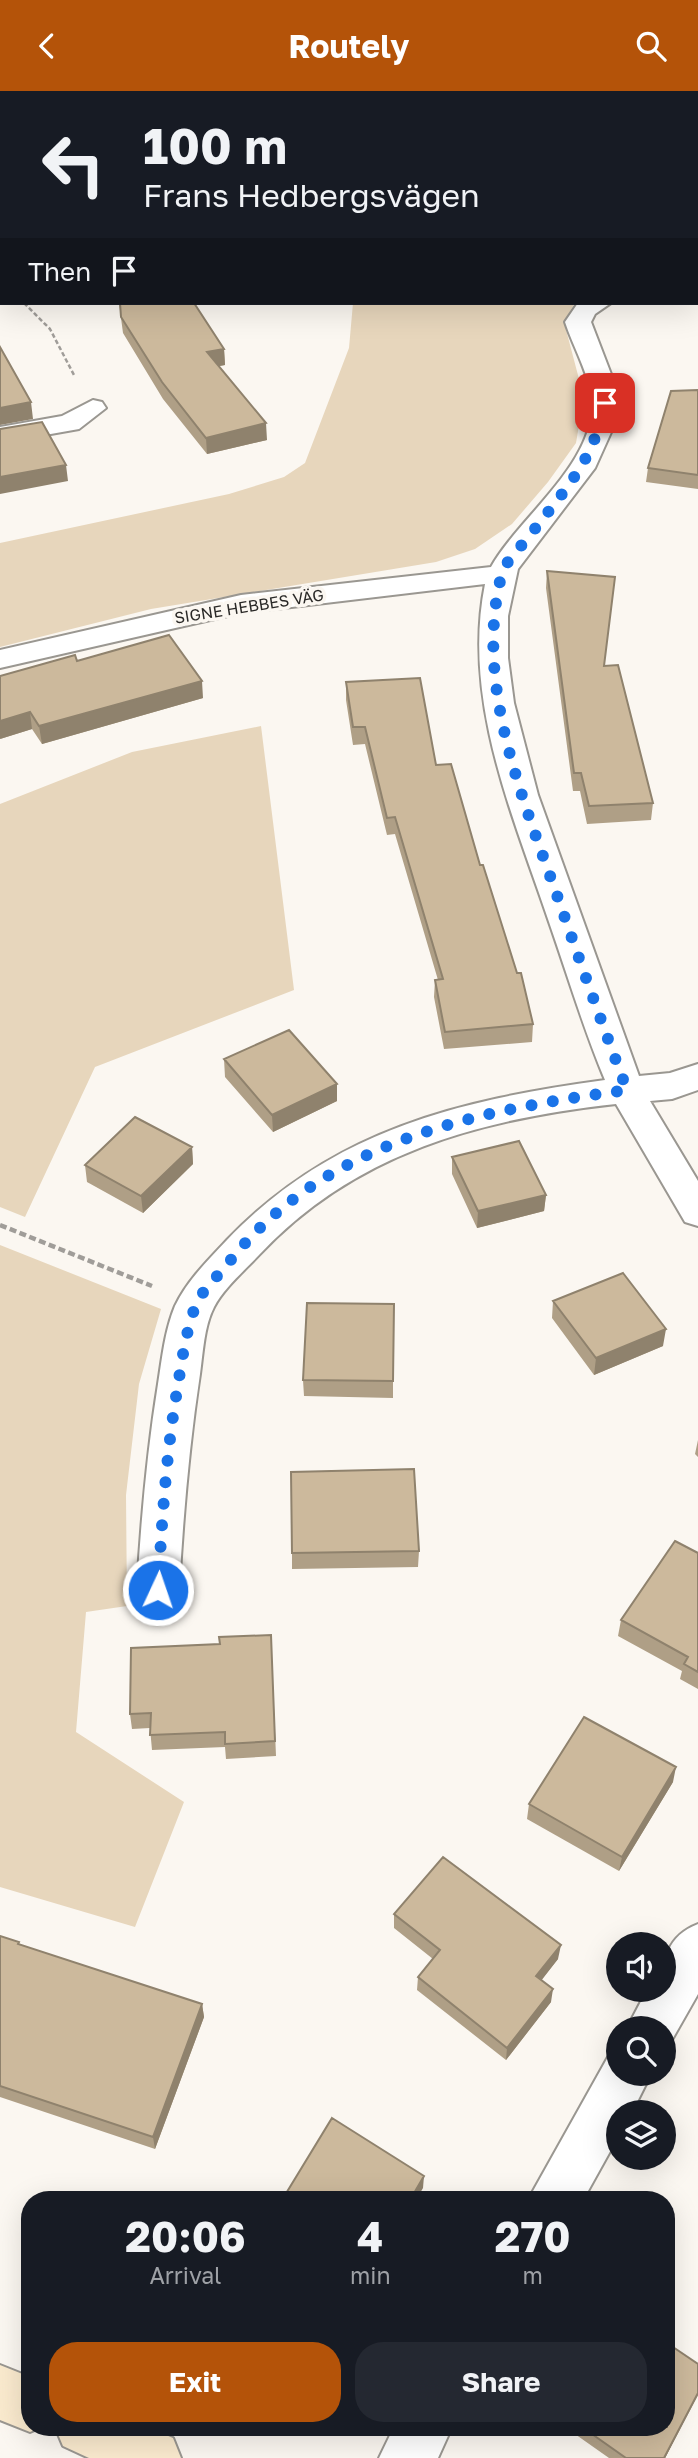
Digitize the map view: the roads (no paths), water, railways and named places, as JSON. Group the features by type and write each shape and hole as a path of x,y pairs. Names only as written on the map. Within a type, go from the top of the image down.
{"street":[{"path":"594,305 585,309 578,322 598,373 605,403 594,444 573,482 501,574 494,645 495,680 508,741 534,829 627,1090 698,1212"},
{"path":"0,435 70,422 93,408"},
{"name":"SIGNE HEBBES VÄG","path":"0,659 241,604 501,574"},
{"path":"158,1590 173,1415 184,1346 196,1305 245,1242 285,1204 324,1176 388,1144 496,1110 627,1090 673,1086 698,1077"},
{"path":"659,2016 698,1947"},
{"path":"559,2191 619,2086"},
{"path":"0,2392 21,2401"},
{"path":"103,2436 153,2458"},
{"path":"407,2458 420,2436"}]}
